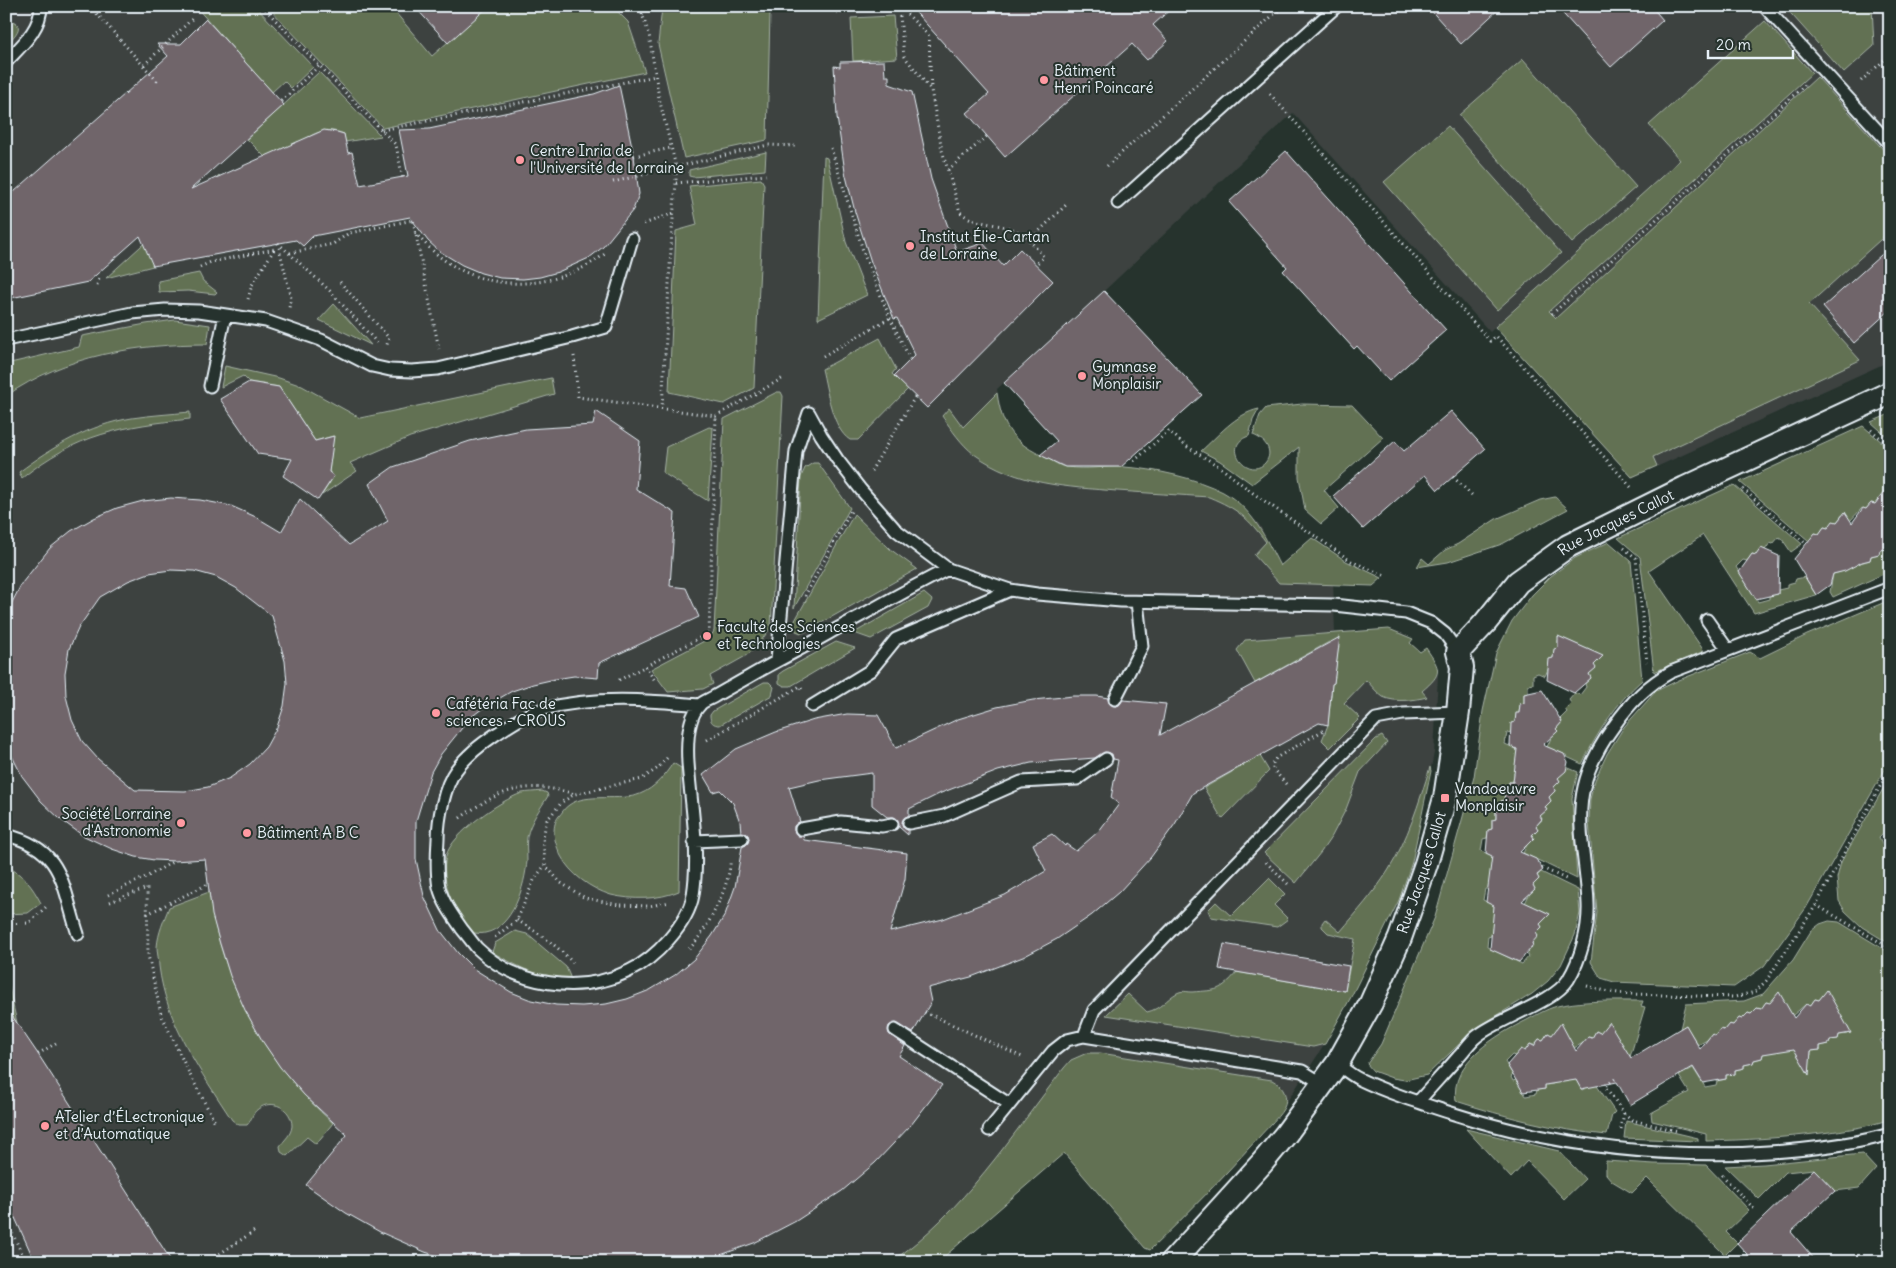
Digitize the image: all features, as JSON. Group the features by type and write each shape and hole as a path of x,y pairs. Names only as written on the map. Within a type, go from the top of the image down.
{"street":[{"name":"Rue Jacques Callot","path":"1172,1262 1262,1164 1286,1134 1336,1064 1371,1003 1400,938 1426,864 1445,798 1458,712 1462,667 1458,652 1485,623 1518,582 1568,546 1694,484 1890,393"}],"lane":[{"path":"6,62 39,22 41,6"},
{"path":"1319,6 1327,16"},
{"path":"1118,203 1337,6"},
{"path":"1764,6 1890,144"},
{"path":"6,340 132,313 165,310 225,314 266,321 322,340 372,366 390,370 412,371 438,369 606,327 632,239"},
{"path":"210,386 225,314"},
{"path":"778,660 796,451 809,413 837,459 896,530 948,569 1010,590 1037,594 1137,602 1334,605 1406,613 1431,623 1445,634 1458,652"},
{"path":"699,705 688,731 694,841 693,898 682,920 662,947 629,971 613,977 589,982 546,984 530,979 497,963 477,948 450,913 446,904 440,887 437,851 438,820 452,775 465,757 510,725 541,710 576,703 618,700 699,705 904,591 948,569"},
{"path":"1418,1102 1475,1038 1495,1024 1559,989 1568,980 1579,955 1585,934 1589,906 1581,828 1581,806 1584,787 1592,761 1602,742 1623,713 1650,686 1671,672 1890,588"},
{"path":"812,706 871,670 896,640 1010,590"},
{"path":"1115,698 1142,646 1137,602"},
{"path":"1707,620 1728,650"},
{"path":"1084,1036 1094,1010 1376,719 1403,714 1458,712"},
{"path":"909,823 944,816 1021,782 1077,779 1106,759"},
{"path":"801,828 842,822 882,826 892,824"},
{"path":"6,835 34,846 46,855 57,868 63,880 78,934"},
{"path":"694,841 742,839"},
{"path":"895,1030 1009,1104"},
{"path":"988,1130 1053,1051 1067,1040 1084,1036 1302,1071 1323,1084"},
{"path":"1336,1064 1358,1078 1418,1102 1524,1134 1629,1151 1709,1154 1760,1153 1803,1150 1860,1142 1890,1134"}],"path":[{"path":"90,6 158,82"},
{"path":"262,6 396,145 403,180"},
{"path":"634,6 642,14 649,34 676,167 662,408"},
{"path":"642,14 650,6"},
{"path":"788,6 803,7"},
{"path":"836,12 894,6"},
{"path":"899,6 904,56 931,90"},
{"path":"899,6 929,36 931,90 942,150 960,212 968,220 1002,226 1020,232 1044,257 1036,264"},
{"path":"1106,166 1281,8"},
{"path":"144,65 194,17"},
{"path":"1845,95 1890,55"},
{"path":"281,101 319,66"},
{"path":"1552,314 1822,70"},
{"path":"382,130 656,76"},
{"path":"1256,79 1490,341 1496,336 1633,490"},
{"path":"948,170 987,136"},
{"path":"613,182 768,145 795,146"},
{"path":"634,156 671,148"},
{"path":"831,148 865,257 890,318 910,359"},
{"path":"676,183 766,175"},
{"path":"1029,241 1067,204"},
{"path":"290,253 333,244 349,233 414,220 439,350"},
{"path":"415,232 432,250 450,263 471,274 494,282 542,283 570,274 596,261 609,250"},
{"path":"278,243 330,291 385,352 390,338 340,282"},
{"path":"248,299 252,285 278,243"},
{"path":"278,243 291,298 288,311"},
{"path":"200,267 211,262 275,249"},
{"path":"97,285 99,279"},
{"path":"822,356 890,318"},
{"path":"572,337 578,397 716,416 784,377"},
{"path":"869,475 915,397"},
{"path":"616,681 709,632 716,416"},
{"path":"1870,429 1890,446"},
{"path":"1134,461 1169,431 1186,446 1220,467 1350,561 1386,576"},
{"path":"1453,477 1473,496"},
{"path":"1740,486 1805,543"},
{"path":"804,597 852,511 852,506"},
{"path":"1621,546 1636,558 1650,686"},
{"path":"688,752 797,688"},
{"path":"1287,785 1275,772 1273,763 1276,758 1324,730"},
{"path":"688,731 658,768 642,778 575,794 562,802 547,820 543,837 545,865 561,883 585,898 620,905 649,906 693,898"},
{"path":"1568,980 1608,992 1630,994 1735,997 1755,992 1770,975 1816,905 1890,768"},
{"path":"437,851 447,833 460,818 483,801 500,793 519,788 536,787 554,788 575,794"},
{"path":"108,895 174,861"},
{"path":"718,905 725,888 730,864"},
{"path":"477,948 494,938 517,920 534,880 545,865"},
{"path":"147,914 208,884"},
{"path":"110,902 147,888 148,955 162,1014 187,1069 216,1122"},
{"path":"1816,905 1890,948"},
{"path":"6,924 29,923 47,906"},
{"path":"517,920 541,935 565,954 589,982"},
{"path":"925,1012 1027,1059"},
{"path":"38,1054 56,1044"},
{"path":"1615,1079 1605,1086 1624,1113 1632,1120 1703,1137 1717,1170 1756,1211"},
{"path":"1622,1124 1624,1113"},
{"path":"6,1220 26,1262"},
{"path":"207,1262 256,1230"}],"shaded area":[{"name":"Faculté des Sciences et Technologies","path":"6,6 1890,6 1890,361 1632,478 1495,327 1490,332 1293,113 997,389 1003,419 1011,433 1030,451 1065,467 1150,469 1198,482 1224,493 1259,524 1280,566 1333,581 1335,632 1389,629 1402,633 1413,639 1410,643 1420,652 1426,648 1437,667 1434,753 1412,862 1399,900 1351,997 1325,1044 1282,1109 1221,1180 1150,1250 1145,1248 1064,1153 938,1262 6,1262"}],"green space":[{"path":"195,6 255,6 313,67 291,88 284,81 272,92"},
{"path":"267,6 390,6 432,56 489,6 612,6 628,22 645,72 383,128"},
{"path":"1784,6 1872,6 1874,46 1844,73"},
{"path":"662,8 770,12 767,140 684,158 658,44"},
{"path":"893,16 897,58 853,61 851,18"},
{"path":"6,19 17,24 18,30 6,45"},
{"path":"1765,21 1812,73 1549,311 1556,318 1817,77 1890,157 1890,231 1809,304 1860,360 1653,457 1657,466 1632,477 1495,327 1680,160 1649,125"},
{"path":"1523,59 1636,187 1572,243 1459,115"},
{"path":"319,72 381,136 345,142 344,134 332,131 321,132 310,136 300,143 298,141 272,164 247,139"},
{"path":"1448,126 1561,253 1497,310 1384,182"},
{"path":"766,152 765,170 689,176 689,170"},
{"path":"824,157 827,158 846,242 867,295 818,319"},
{"path":"219,175 233,190 152,264 153,266 106,278"},
{"path":"761,179 764,184 754,388 724,404 669,392 676,231 697,225 689,186"},
{"path":"199,273 203,281 217,292 215,294 188,291 159,292 158,281"},
{"path":"334,304 371,345 319,320"},
{"path":"175,320 210,325 207,344 154,346 102,355 52,371 6,396 6,364 79,347 82,336"},
{"path":"880,338 896,369 892,374 908,389 858,440 850,440 844,435 835,418 822,369"},
{"path":"225,366 279,378 302,386 360,418 551,378 554,394 410,437 350,463 357,471 322,495 334,476 329,472 333,436 315,441 279,387 249,382 243,376 221,387"},
{"path":"777,392 781,392 783,396 771,627 756,648 710,676 713,684 703,689 668,692 651,669 710,638 714,631 724,419"},
{"path":"997,393 999,406 1006,425 1018,440 1026,447 1059,465 1081,468 1136,468 1162,472 1200,482 1223,492 1250,515 1257,524 1280,566 1312,538 1346,561 1382,578 1373,586 1279,583 1254,555 1266,542 1260,534 1242,515 1209,497 1061,486 1025,478 990,464 965,446 942,416 949,408 963,427"},
{"path":"1302,404 1352,405 1383,438 1324,490 1339,508 1321,524 1305,510 1299,477 1299,447 1252,484 1220,461 1201,451 1220,432 1235,421 1259,409 1253,420 1249,436 1241,440 1237,447 1240,460 1245,465 1251,468 1258,467 1265,463 1269,454 1264,442 1253,435 1260,415 1266,408"},
{"path":"190,412 190,419 122,429 81,442 42,463 22,478 19,472 59,445 101,426 132,418"},
{"path":"1890,414 1890,439 1871,422"},
{"path":"1863,426 1890,449 1890,492 1875,504 1871,503 1866,509 1862,508 1850,521 1842,515 1837,522 1828,528 1824,527 1819,534 1815,533 1809,541 1740,482"},
{"path":"709,427 713,428 708,501 663,473 666,447"},
{"path":"813,463 818,463 850,508 794,608 801,477 805,468"},
{"path":"1734,485 1802,544 1791,552 1779,537 1773,544 1770,543 1765,550 1756,555 1752,554 1747,561 1743,560 1736,567 1758,602 1769,599 1769,596 1778,594 1778,590 1787,588 1787,584 1805,577 1816,595 1754,613 1703,535 1649,571 1704,651 1654,672 1640,557 1618,538"},
{"path":"1555,497 1568,509 1502,544 1448,562 1417,567 1422,558 1429,564 1445,550 1458,544 1496,519 1540,500"},
{"path":"854,514 890,549 917,569 805,632 796,631 793,624"},
{"path":"1609,542 1631,561 1642,680 1624,698 1608,719 1582,764 1567,757 1547,747 1551,738 1558,731 1556,729 1562,722 1560,719 1567,712 1565,709 1571,703 1569,700 1575,693 1580,695 1586,687 1585,684 1591,678 1589,674 1595,668 1594,665 1598,654 1562,638 1558,640 1558,648 1554,650 1553,658 1545,676 1538,673 1533,675 1533,684 1528,685 1528,693 1524,694 1524,703 1520,704 1519,713 1516,714 1511,732 1507,733 1505,744 1523,752 1517,771 1514,773 1513,782 1509,782 1509,791 1505,792 1500,810 1496,811 1496,819 1492,821 1492,829 1488,830 1487,838 1483,839 1481,851 1500,859 1488,889 1485,889 1483,900 1501,909 1495,927 1492,928 1491,936 1488,937 1487,947 1522,964 1529,956 1527,953 1533,946 1532,943 1536,933 1542,927 1540,924 1546,912 1525,903 1535,889 1533,885 1539,879 1537,876 1541,872 1578,890 1580,913 1575,935 1561,965 1548,981 1532,994 1475,1029 1427,1075 1405,1080 1392,1078 1373,1071 1367,1064 1381,1044 1435,917 1474,777 1483,711 1496,653 1512,621 1532,595 1551,576 1575,558"},
{"path":"1889,544 1890,571 1833,597 1830,592 1833,574 1841,572 1843,568 1870,560 1871,556 1879,554 1880,550 1888,548"},
{"path":"924,593 932,600 928,608 871,639 854,633"},
{"path":"1890,600 1890,761 1806,908 1764,966 1734,987 1614,982 1601,978 1591,962 1597,912 1589,822 1590,799 1595,780 1607,754 1624,727 1656,691 1679,680 1750,652 1760,658 1807,635"},
{"path":"1389,629 1413,639 1410,643 1420,652 1426,648 1435,661 1438,671 1434,680 1422,691 1427,697 1405,700 1388,699 1383,697 1366,680 1344,703 1360,718 1330,748 1322,740 1328,725 1337,646 1329,642 1255,683 1237,650 1245,640"},
{"path":"836,642 855,648 791,686 784,686 779,683 779,674 783,671"},
{"path":"764,682 769,682 774,687 772,695 720,725 712,723 710,715 713,711"},
{"path":"1382,736 1387,743 1360,772 1346,809 1332,836 1296,883 1264,853 1376,739"},
{"path":"1260,756 1269,771 1222,819 1204,788"},
{"path":"673,763 681,768 679,891 654,898 628,898 603,892 582,880 565,863 557,846 554,830 559,816 568,806 576,801 640,794 655,785"},
{"path":"1564,766 1578,772 1572,798 1577,879 1523,853 1532,835 1538,829 1536,826 1542,820 1540,816 1551,801 1549,797 1555,791 1554,787 1560,781 1558,778"},
{"path":"1430,767 1431,771 1412,862 1399,900 1351,997 1325,1044 1313,1047 1106,1015 1128,994 1147,1012 1156,1009 1179,992 1218,989 1237,972 1345,991 1355,939 1328,933 1322,927 1322,923 1325,919 1340,932 1383,879 1407,834"},
{"path":"1890,777 1890,833 1886,831 1879,838 1890,861 1890,944 1862,927 1845,911 1839,901 1837,878 1841,862"},
{"path":"542,791 547,793 548,796 528,831 526,871 516,904 503,923 495,929 484,933 473,933 460,917 447,887 445,866 446,856 450,847 457,837 490,810 522,793"},
{"path":"6,866 27,881 41,903 28,913 6,914"},
{"path":"1269,878 1285,894 1274,905 1288,919 1277,927 1211,917 1208,910 1216,902 1231,916"},
{"path":"209,892 224,958 250,1019 286,1074 308,1100 333,1123 316,1144 307,1137 287,1156 281,1152 280,1146 289,1134 292,1126 289,1114 280,1107 269,1104 256,1111 247,1125 239,1125 232,1120 197,1065 177,1028 169,1008 159,966 157,947 160,932 169,907"},
{"path":"1829,921 1839,922 1890,953 1890,1035 1880,1040 1890,1059 1890,1119 1865,1126 1822,1133 1706,1141 1706,1134 1652,1121 1651,1113 1689,1092 1679,1076 1693,1068 1705,1087 1716,1085 1717,1081 1726,1079 1726,1075 1735,1074 1735,1070 1744,1068 1744,1065 1762,1058 1763,1054 1790,1042 1799,1058 1811,1055 1811,1051 1820,1050 1820,1046 1829,1044 1830,1040 1838,1039 1839,1035 1847,1034 1849,1029 1827,995 1824,994 1819,1000 1815,999 1810,1006 1806,1004 1792,1016 1766,1002 1761,1009 1757,1008 1742,1019 1739,1018 1733,1025 1729,1024 1724,1030 1715,1036 1712,1034 1707,1040 1698,1045 1686,1026 1680,1029 1686,1004 1744,1001 1763,994 1793,960 1811,931 1820,924"},
{"path":"515,931 527,934 566,967 571,979 548,977 539,974 492,952 495,943"},
{"path":"6,937 7,978 17,1023 6,1007"},
{"path":"1643,1001 1641,1006 1645,1007 1630,1057 1596,1031 1592,1038 1588,1037 1583,1043 1574,1048 1548,1033 1543,1040 1539,1039 1534,1045 1530,1044 1525,1051 1521,1050 1505,1062 1513,1075 1511,1077 1513,1081 1516,1080 1526,1096 1536,1094 1537,1090 1545,1089 1545,1085 1553,1084 1554,1080 1572,1073 1582,1090 1595,1083 1615,1112 1612,1115 1607,1135 1568,1130 1531,1122 1456,1101 1456,1087 1460,1074 1468,1062 1490,1041 1515,1026 1553,1007 1572,1003"},
{"path":"1087,1053 1100,1053 1272,1080 1283,1090 1286,1097 1285,1105 1277,1117 1233,1166 1150,1250 1145,1248 1064,1153 938,1262 891,1262 917,1242 963,1197 985,1172 1064,1068 1071,1060"},
{"path":"1626,1121 1698,1138 1698,1141 1624,1138"},
{"path":"1466,1129 1559,1151 1585,1179 1564,1199 1527,1161 1511,1178"},
{"path":"1862,1154 1876,1169 1859,1188 1835,1191 1814,1169 1786,1172 1759,1199 1725,1166 1764,1164"},
{"path":"1606,1161 1706,1165 1749,1210 1726,1232 1737,1243 1725,1255 1647,1178 1632,1193 1612,1181 1606,1174"}],"building":[{"path":"414,6 489,6 448,43"},
{"name":"Bâtiment Henri Poincaré","path":"910,6 1174,6 1153,25 1168,41 1147,60 1132,44 1005,157 967,113 989,94"},
{"path":"1427,6 1502,6 1461,44"},
{"path":"1556,6 1651,6 1663,20 1611,67"},
{"name":"Centre Inria de l'Université de Lorraine","path":"206,19 284,105 191,189 324,130 344,134 348,153 352,152 360,185 408,176 399,130 429,129 594,94 619,85 634,156 639,194 633,210 603,247 589,258 558,272 540,277 523,279 500,278 462,265 439,251 428,241 410,217 313,236 303,246 296,240 153,266 140,236 88,282 6,299 6,199 168,56 157,44 181,44"},
{"name":"Institut Élie-Cartan de Lorraine","path":"884,61 885,76 889,76 889,84 912,92 931,179 957,252 983,243 1003,266 1020,249 1053,281 927,408 894,376 915,355 897,318 894,319 871,262 845,172 837,117 834,66 840,67 840,62"},
{"path":"1286,151 1446,330 1389,381 1357,346 1354,349 1283,271 1287,267 1229,202"},
{"path":"1890,247 1890,310 1854,343 1823,307"},
{"name":"Gymnase Monplaisir","path":"1104,291 1202,395 1121,467 1065,467 1040,455 1057,441 1004,383"},
{"path":"249,382 279,387 315,441 334,436 329,472 334,476 318,500 283,476 292,459 258,454 220,399"},
{"name":"Bâtiment A B C","path":"596,411 640,441 636,489 675,513 670,586 686,588 699,617 599,663 598,678 574,676 533,684 512,691 470,718 441,754 431,772 416,821 416,859 424,896 440,930 458,953 474,969 511,992 531,1000 556,1005 582,1006 606,1004 627,999 650,990 675,975 694,959 725,915 735,887 742,847 746,845 749,839 748,835 741,832 740,822 733,803 720,790 713,792 703,775 736,749 776,732 814,720 847,714 878,715 896,748 958,719 997,707 1033,700 1097,696 1108,698 1109,703 1115,706 1119,705 1123,700 1166,704 1160,735 1340,637 1334,683 1332,684 1328,725 1319,723 1193,793 1175,824 1151,857 1119,892 1092,915 1057,939 1023,957 971,977 928,988 931,1002 913,1033 896,1023 889,1026 889,1034 905,1046 899,1056 942,1085 911,1125 875,1163 842,1191 796,1221 754,1243 701,1262 457,1262 425,1252 380,1232 346,1213 306,1185 347,1135 304,1095 280,1067 245,1010 230,976 212,915 205,859 154,860 136,857 112,849 82,835 60,819 41,801 22,776 6,744 6,614 22,583 50,548 71,531 117,508 143,501 171,498 200,500 231,506 256,517 281,532 300,499 349,545 388,521 369,484 393,467 470,441 526,429 593,425","holes":["171,570 194,571 216,577 236,588 272,616 285,661 287,683 284,706 277,727 266,747 250,764 230,778 208,787 185,791 135,790 98,759 82,741 72,720 66,696 65,673 69,649 79,627 100,597 128,581 149,573","1105,752 1112,754 1113,759 1118,760 1111,798 1119,804 1099,831 1076,851 1066,844 1065,846 1052,834 1033,844 1046,871 1005,895 943,919 890,932 905,879 907,853 804,840 803,836 798,836 794,831 794,826 800,822 789,787 819,780 872,773 872,805 887,817 897,819 899,827 908,835 908,830 902,824 904,818 909,815 909,809 941,793 998,771 1031,763 1095,758"]},
{"path":"1451,411 1485,449 1438,490 1425,475 1363,529 1333,496 1395,441 1404,451"},
{"path":"1890,484 1888,548 1880,550 1879,554 1871,556 1870,560 1833,574 1830,585 1816,595 1794,559 1815,533 1819,534 1824,527 1828,528 1833,521 1837,522 1845,512 1852,523 1863,508 1866,509 1871,503 1875,504"},
{"path":"1761,548 1779,556 1778,594 1756,599 1739,572 1752,554 1756,555"},
{"path":"1558,636 1603,656 1594,665 1596,668 1589,674 1591,678 1574,693 1547,680 1549,659 1553,658 1554,649 1558,648"},
{"path":"1542,690 1562,722 1556,729 1558,731 1543,745 1564,754 1568,762 1566,771 1558,778 1560,781 1554,787 1555,791 1549,797 1551,801 1545,807 1547,810 1540,816 1542,819 1536,826 1538,829 1532,835 1534,838 1520,852 1536,859 1543,870 1537,875 1539,879 1533,885 1535,889 1522,901 1550,914 1540,924 1542,927 1536,933 1538,936 1532,943 1533,946 1519,962 1490,949 1494,906 1486,902 1492,856 1486,853 1488,830 1492,829 1492,820 1496,819 1496,811 1500,810 1505,792 1509,791 1509,782 1513,782 1517,749 1510,746 1511,723 1515,722 1520,704 1524,703 1524,694"},
{"path":"1224,944 1349,966 1345,991 1219,969"},
{"path":"1827,990 1851,1033 1839,1035 1838,1039 1830,1040 1829,1044 1820,1046 1820,1050 1811,1051 1809,1075 1794,1049 1763,1054 1762,1058 1744,1065 1744,1068 1735,1070 1735,1074 1726,1075 1726,1079 1703,1083 1693,1067 1630,1105 1617,1082 1581,1089 1576,1080 1545,1085 1545,1089 1523,1092 1507,1065 1521,1049 1525,1051 1530,1044 1534,1046 1539,1039 1543,1040 1548,1033 1552,1035 1561,1023 1576,1051 1588,1037 1592,1038 1596,1031 1600,1033 1609,1022 1631,1058 1686,1025 1700,1049 1712,1034 1715,1036 1720,1029 1724,1030 1729,1024 1733,1025 1739,1018 1742,1019 1748,1013 1751,1014 1757,1008 1761,1009 1766,1002 1770,1003 1779,992 1794,1018 1806,1004 1810,1006 1815,999 1819,1000"},
{"name":"ATelier d’ÉLectronique et d’Automatique","path":"6,1007 172,1262 35,1262 6,1198"},
{"path":"1814,1169 1835,1191 1791,1232 1817,1262 1754,1262 1737,1243"}],"place":[{"name":"Bâtiment Henri Poincaré","path":"1044,80"},
{"name":"Centre Inria de l'Université de Lorraine","path":"520,160"},
{"name":"Institut Élie-Cartan de Lorraine","path":"910,246"},
{"name":"Gymnase Monplaisir","path":"1082,376"},
{"name":"Faculté des Sciences et Technologies","path":"707,636"},
{"name":"Cafétéria Fac de sciences - CROUS","path":"436,713"},
{"name":"Vandoeuvre Monplaisir","path":"1445,798"},
{"name":"Société Lorraine d'Astronomie","path":"181,823"},
{"name":"Bâtiment A B C","path":"247,833"},
{"name":"ATelier d’ÉLectronique et d’Automatique","path":"45,1126"}]}
